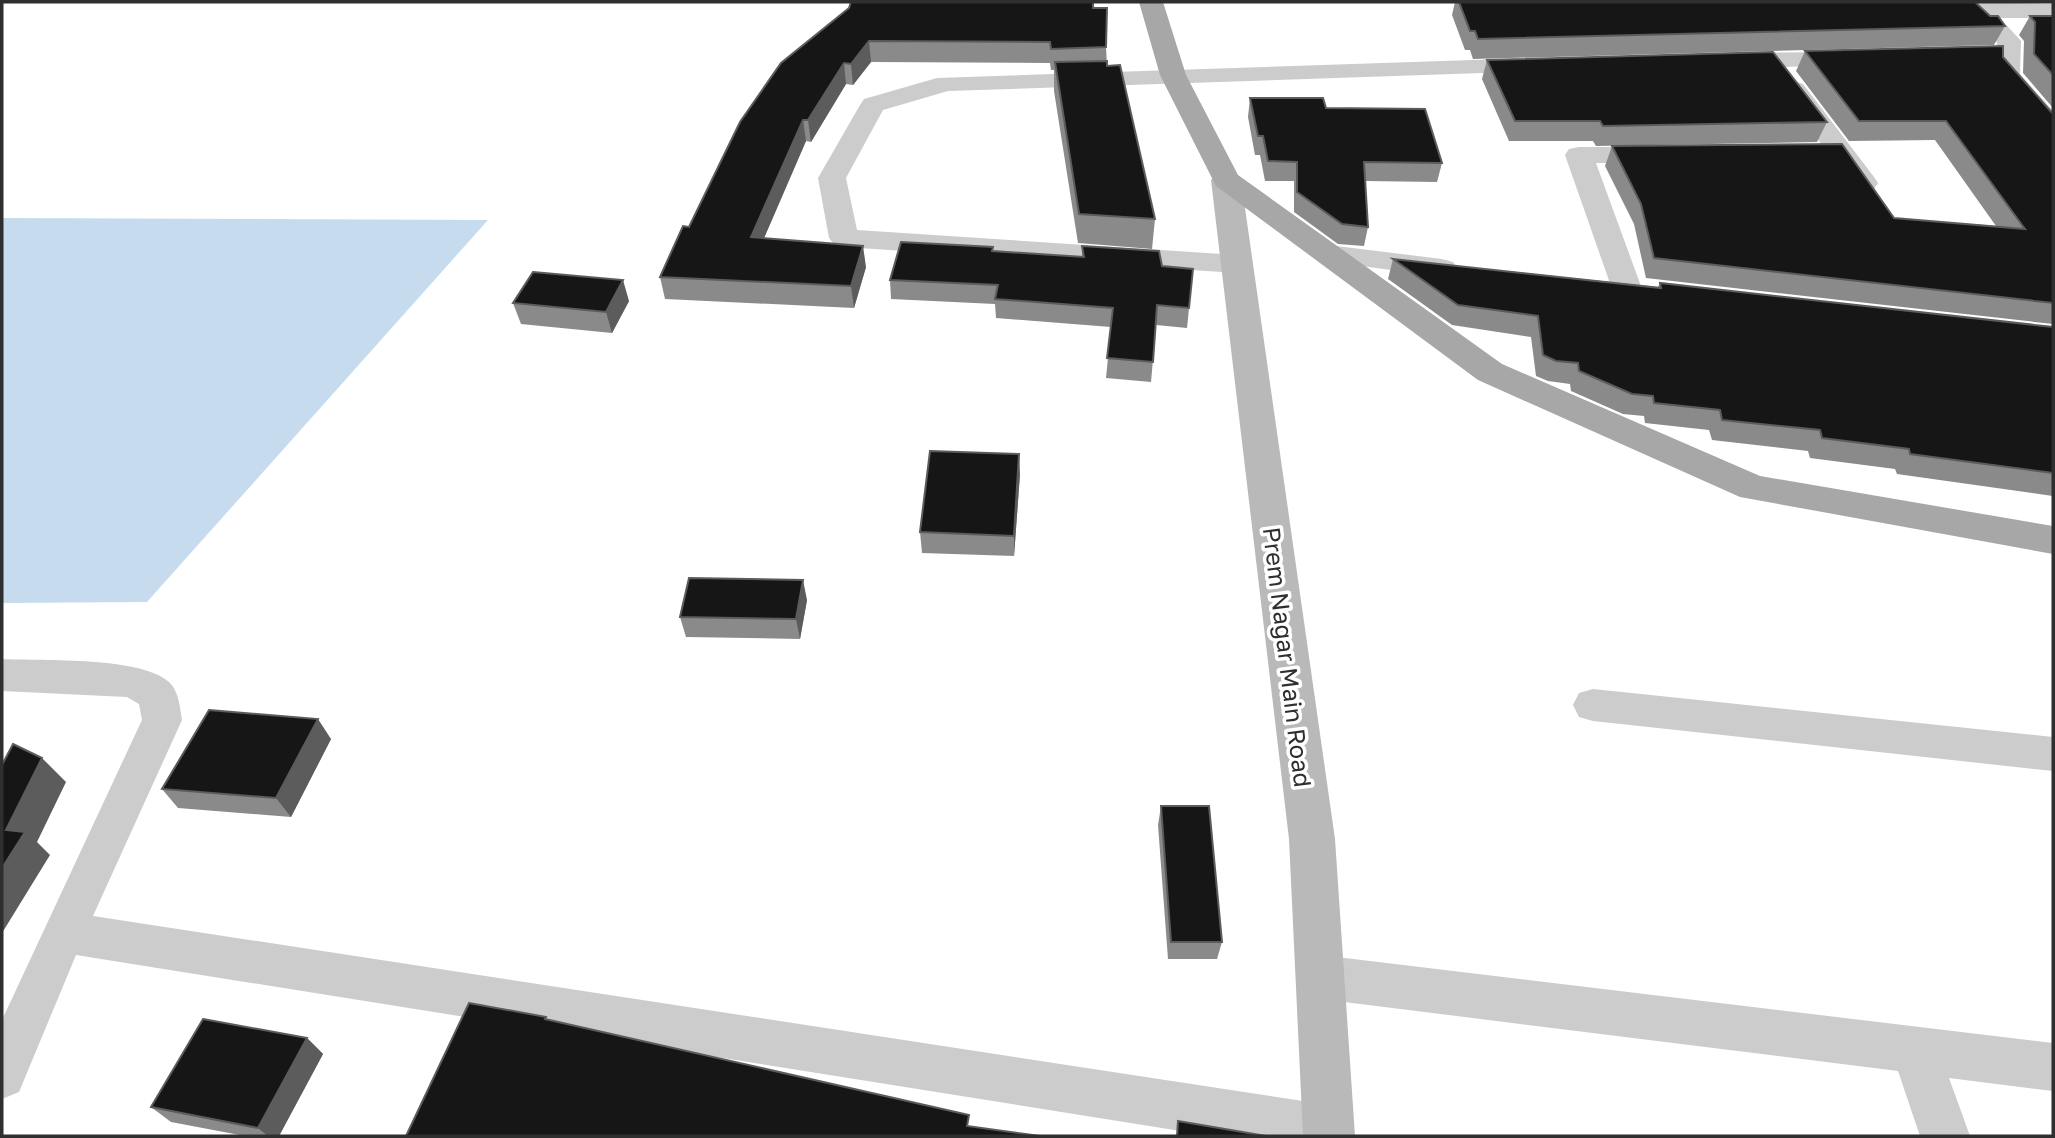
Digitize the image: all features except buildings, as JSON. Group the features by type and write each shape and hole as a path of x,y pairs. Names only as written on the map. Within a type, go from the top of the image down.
{"main road":[{"path":"1152,2 1173,75 1226,180 1490,372 1753,488 2053,540"}],"street":[{"path":"1975,7 2053,11"},
{"path":"1975,7 2010,41 2007,75 2053,127"},
{"path":"1981,55 2008,55"},
{"path":"1703,62 1870,58"},
{"path":"1772,60 1867,187"},
{"path":"1237,264 844,238 832,178 873,105 946,83 1563,65"},
{"path":"1814,153 1842,153"},
{"path":"1627,289 1578,155 1689,154"},
{"name":"Prem Nagar Main Road","path":"1226,180 1312,839 1329,1133"},
{"path":"1328,254 1464,270"},
{"path":"2,675 134,681 157,695 162,720 63,932 2,1075"},
{"path":"1592,705 2053,754"},
{"path":"63,932 1329,1133"},
{"path":"1320,977 2053,1067"},
{"path":"1915,1050 1945,1136"}],"water":[{"path":"2,218 488,220 147,602 2,603"}]}
